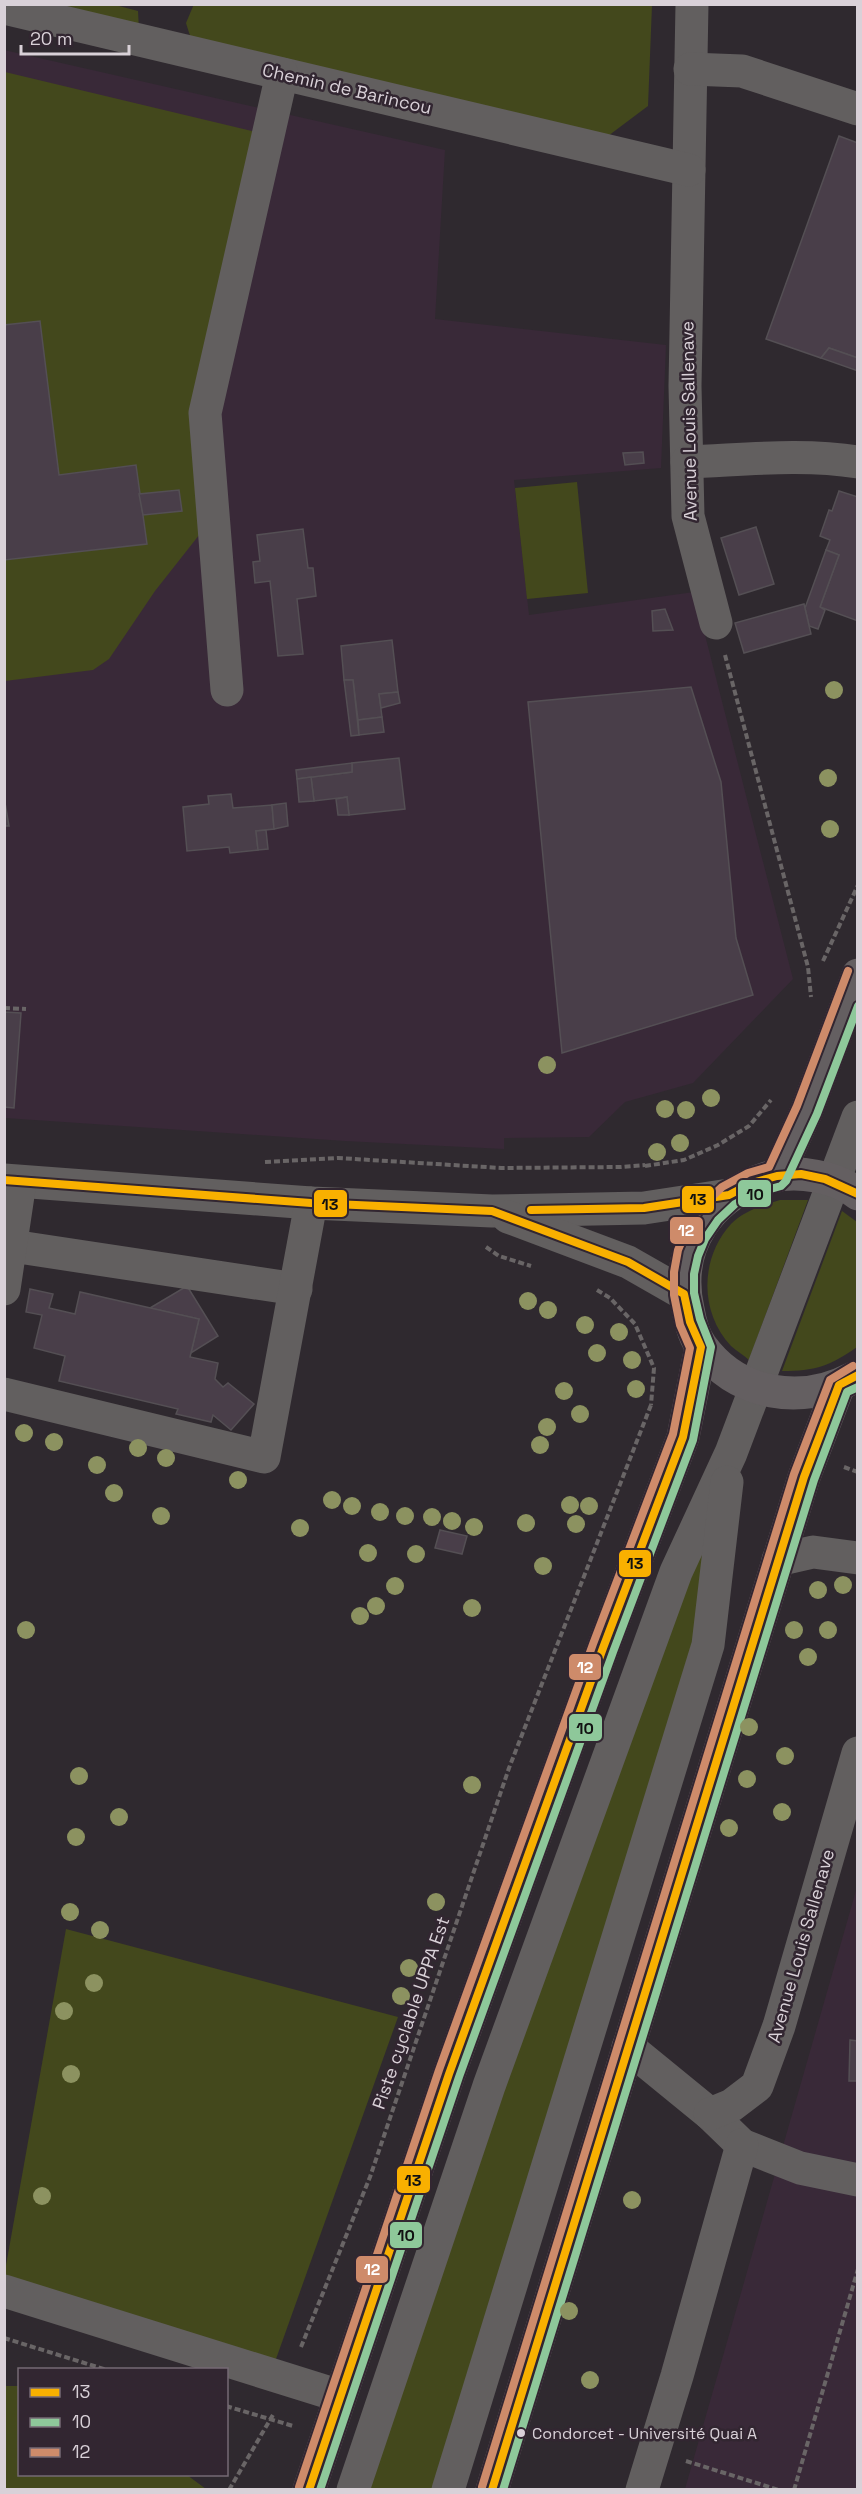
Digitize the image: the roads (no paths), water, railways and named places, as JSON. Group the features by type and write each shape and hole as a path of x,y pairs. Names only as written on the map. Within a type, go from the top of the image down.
{"main road":[{"path":"777,1176 807,1110 858,975"},
{"path":"846,1188 801,1174 777,1176 752,1183 729,1195 710,1213 696,1234 688,1253 684,1273 684,1294 690,1322 701,1347 722,1368 756,1387 795,1395 818,1392 848,1380"},
{"path":"309,2490 449,2074 603,1648 683,1437 701,1347"},
{"path":"492,2490 804,1477 848,1380"}],"street":[{"name":"Avenue Louis Sallenave","path":"692,4 685,386 688,516 716,623"},
{"name":"Chemin de Barincou","path":"4,9 689,170"},
{"path":"690,69 742,70 858,109"},
{"path":"227,690 205,413 282,74"},
{"path":"687,462 836,459 858,462"},
{"path":"353,2490 509,2030 676,1572 731,1453 756,1387 846,1188 858,1117"},
{"path":"4,1289 12,1246 12,1181 311,1203 492,1212 644,1208 729,1195"},
{"path":"4,1394 264,1457 311,1203"},
{"path":"492,1212 628,1262 684,1294"},
{"path":"12,1246 296,1289"},
{"path":"448,2490 708,1645 731,1453"},
{"path":"778,1560 813,1552 858,1558"},
{"name":"Avenue Louis Sallenave","path":"710,2114 732,2105 757,2086 779,2026 858,1753"},
{"path":"628,2047 710,2114 742,2145 800,2168 858,2180"},
{"path":"642,2490 677,2376 742,2145"},
{"path":"4,2291 340,2396"}],"place":[{"name":"Condorcet - Université Quai A","path":"521,2433"}]}
